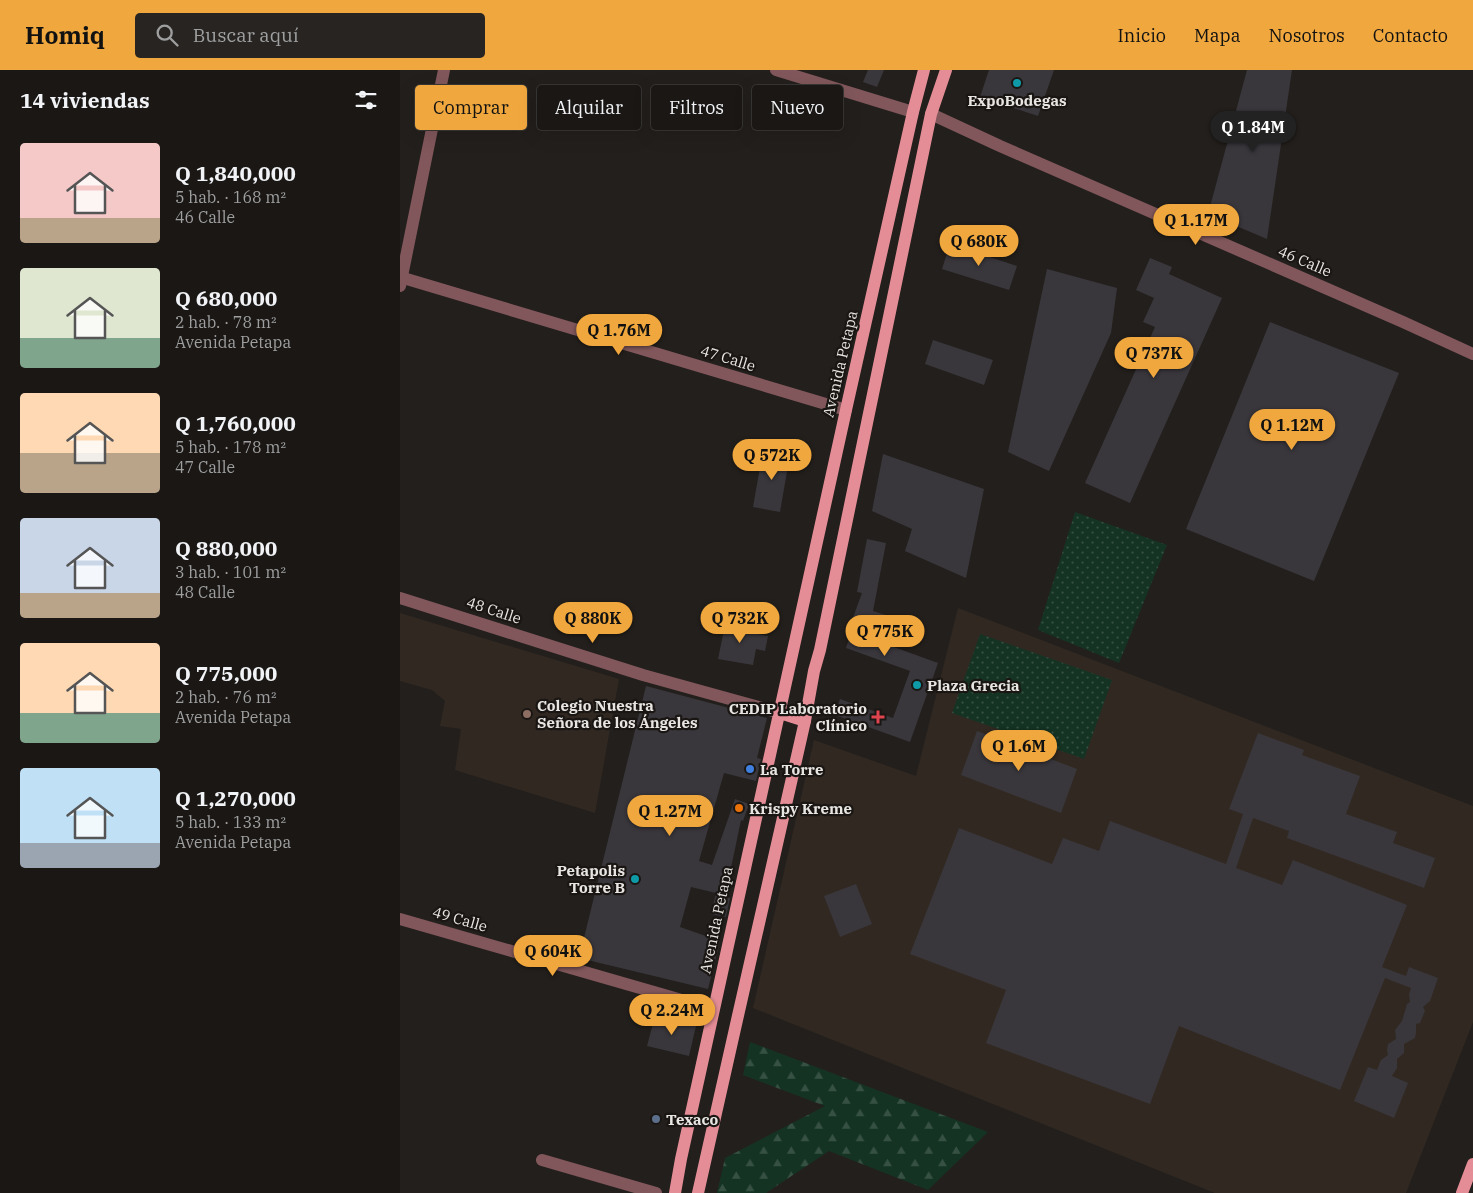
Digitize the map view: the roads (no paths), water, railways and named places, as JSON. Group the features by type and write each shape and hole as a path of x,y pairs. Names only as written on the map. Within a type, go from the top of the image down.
{"main road":[{"name":"Avenida Petapa","path":"675,1193 713,1009 846,410 924,70"},
{"path":"698,1193 805,721 931,114 946,70"},
{"path":"920,87 931,114"},
{"path":"780,713 805,721"},
{"path":"1462,1193 1473,1164"}],"street":[{"path":"401,280 444,70"},
{"path":"776,70 913,112"},
{"name":"46 Calle","path":"931,114 1473,354"},
{"name":"47 Calle","path":"401,280 846,410"},
{"name":"48 Calle","path":"400,598 643,674 780,713"},
{"name":"49 Calle","path":"400,919 713,1009"},
{"path":"542,1160 656,1193"}],"place":[{"name":"ExpoBodegas","path":"1017,83"},
{"name":"Plaza Grecia","path":"917,685"},
{"name":"Colegio Nuestra Señora de los Ángeles","path":"527,714"},
{"name":"CEDIP Laboratorio Clínico","path":"878,717"},
{"name":"La Torre","path":"750,769"},
{"name":"Krispy Kreme","path":"739,808"},
{"name":"Petapolis Torre B","path":"635,879"},
{"name":"Texaco","path":"656,1119"}]}
